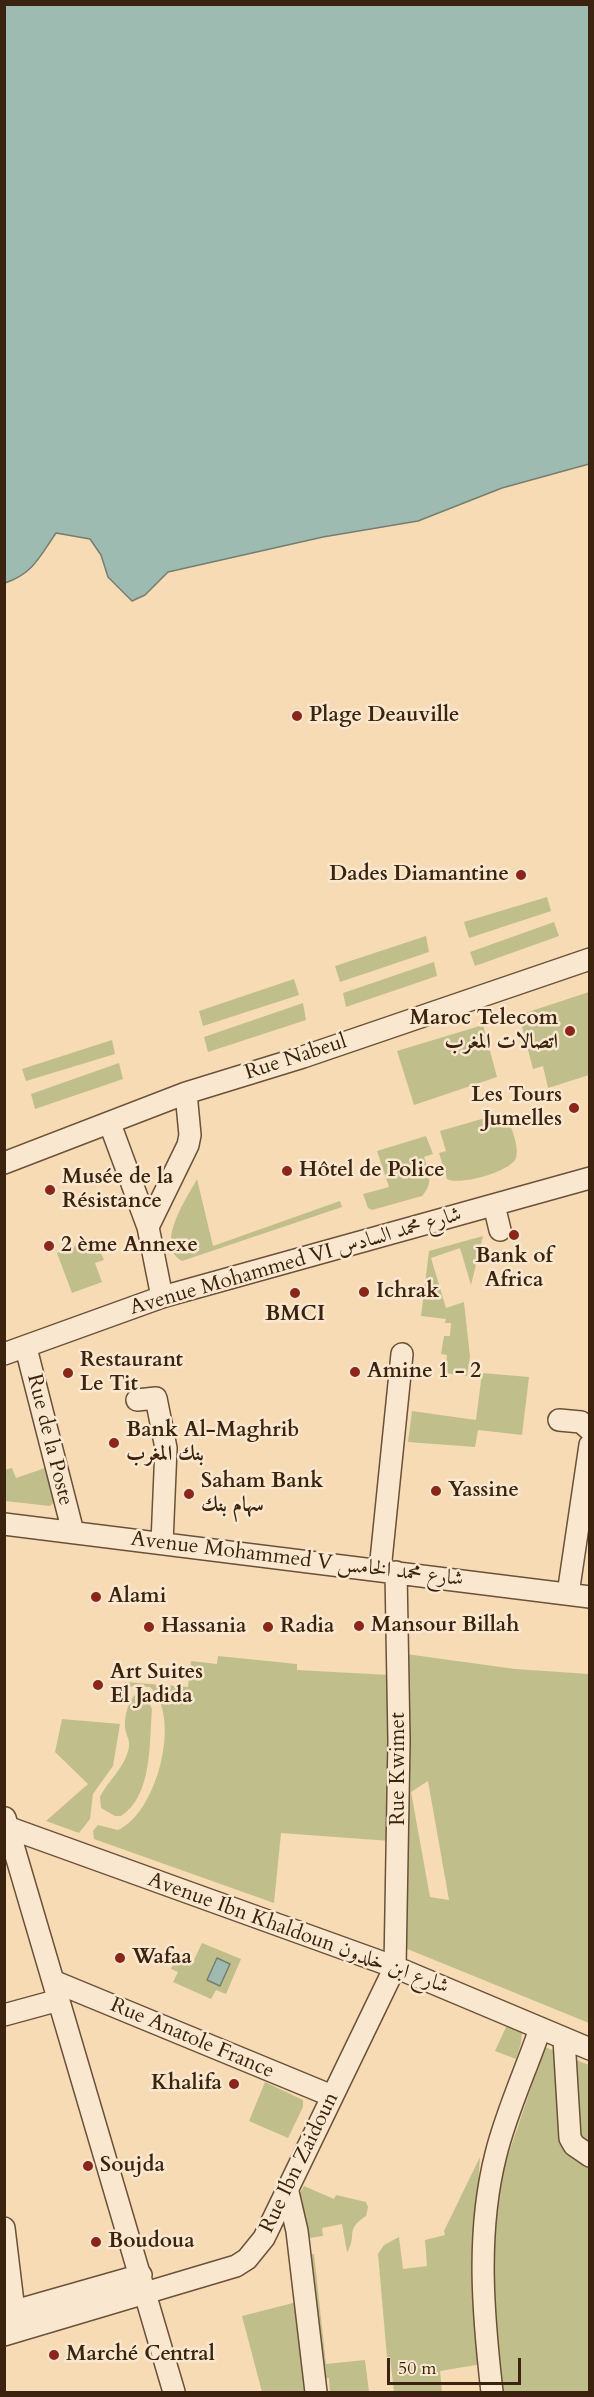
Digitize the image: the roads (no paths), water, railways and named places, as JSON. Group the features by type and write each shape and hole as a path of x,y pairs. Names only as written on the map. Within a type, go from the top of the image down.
{"street":[{"name":"Rue Nabeul","path":"4,1163 186,1093 590,959"},
{"path":"148,1227 188,1145 190,1135 186,1093"},
{"path":"110,1124 148,1227 162,1297"},
{"name":"Avenue Mohammed VI شارع محمد السادس","path":"4,1354 26,1348 162,1297 590,1178"},
{"path":"494,1205 500,1230"},
{"name":"Rue de la Poste","path":"26,1348 73,1532"},
{"name":"Rue Kwimet","path":"395,1967 399,1667 388,1571 402,1354"},
{"path":"137,1400 156,1398 165,1437 162,1543"},
{"path":"560,1420 581,1422 590,1430"},
{"path":"568,1594 590,1445"},
{"name":"Avenue Mohammed V شارع محمد الخامس","path":"4,1524 590,1597"},
{"path":"6,1823 143,2284 172,2392"},
{"name":"Avenue Ibn Khaldoun شارع ابن خلدون","path":"6,1823 395,1967 590,2049"},
{"name":"Rue Ibn Zaidoun","path":"143,2284 186,2279 222,2271 247,2259 264,2238 395,1967"},
{"path":"4,2015 56,1990"},
{"name":"Rue Anatole France","path":"56,1990 332,2096"},
{"path":"492,2392 484,2291 483,2231 495,2154 540,2029"},
{"path":"564,2038 570,2138 574,2145 590,2156"},
{"path":"288,2192 298,2243 316,2392"},
{"path":"4,2228 9,2313 143,2284"},
{"path":"4,2335 143,2284"}],"water":[{"path":"4,5 589,5 589,464 502,488 418,521 323,537 168,572 145,595 132,601 108,577 101,555 90,539 56,533 40,557 23,575 5,583"},
{"path":"217,1958 230,1964 220,1986 207,1980"}],"place":[{"name":"Plage Deauville","path":"297,716"},
{"name":"Dades Diamantine","path":"521,875"},
{"name":"Maroc Telecom اتصالات المغرب","path":"570,1031"},
{"name":"Les Tours Jumelles","path":"574,1108"},
{"name":"Hôtel de Police","path":"287,1171"},
{"name":"Musée de la Résistance","path":"50,1190"},
{"name":"Bank of Africa","path":"514,1235"},
{"name":"2 ème Annexe","path":"49,1246"},
{"name":"Ichrak","path":"364,1292"},
{"name":"BMCI","path":"295,1293"},
{"name":"Amine 1 - 2","path":"355,1372"},
{"name":"Restaurant Le Tit","path":"68,1373"},
{"name":"Bank Al-Maghrib بنك المغرب","path":"114,1443"},
{"name":"Yassine","path":"436,1491"},
{"name":"Saham Bank سهام بنك","path":"189,1494"},
{"name":"Alami","path":"96,1597"},
{"name":"Mansour Billah","path":"359,1626"},
{"name":"Hassania","path":"149,1627"},
{"name":"Radia","path":"268,1627"},
{"name":"Art Suites El Jadida","path":"98,1685"},
{"name":"Wafaa","path":"120,1958"},
{"name":"Khalifa","path":"234,2084"},
{"name":"Soujda","path":"88,2166"},
{"name":"Boudoua","path":"96,2242"},
{"name":"Marché Central","path":"54,2355"}]}
